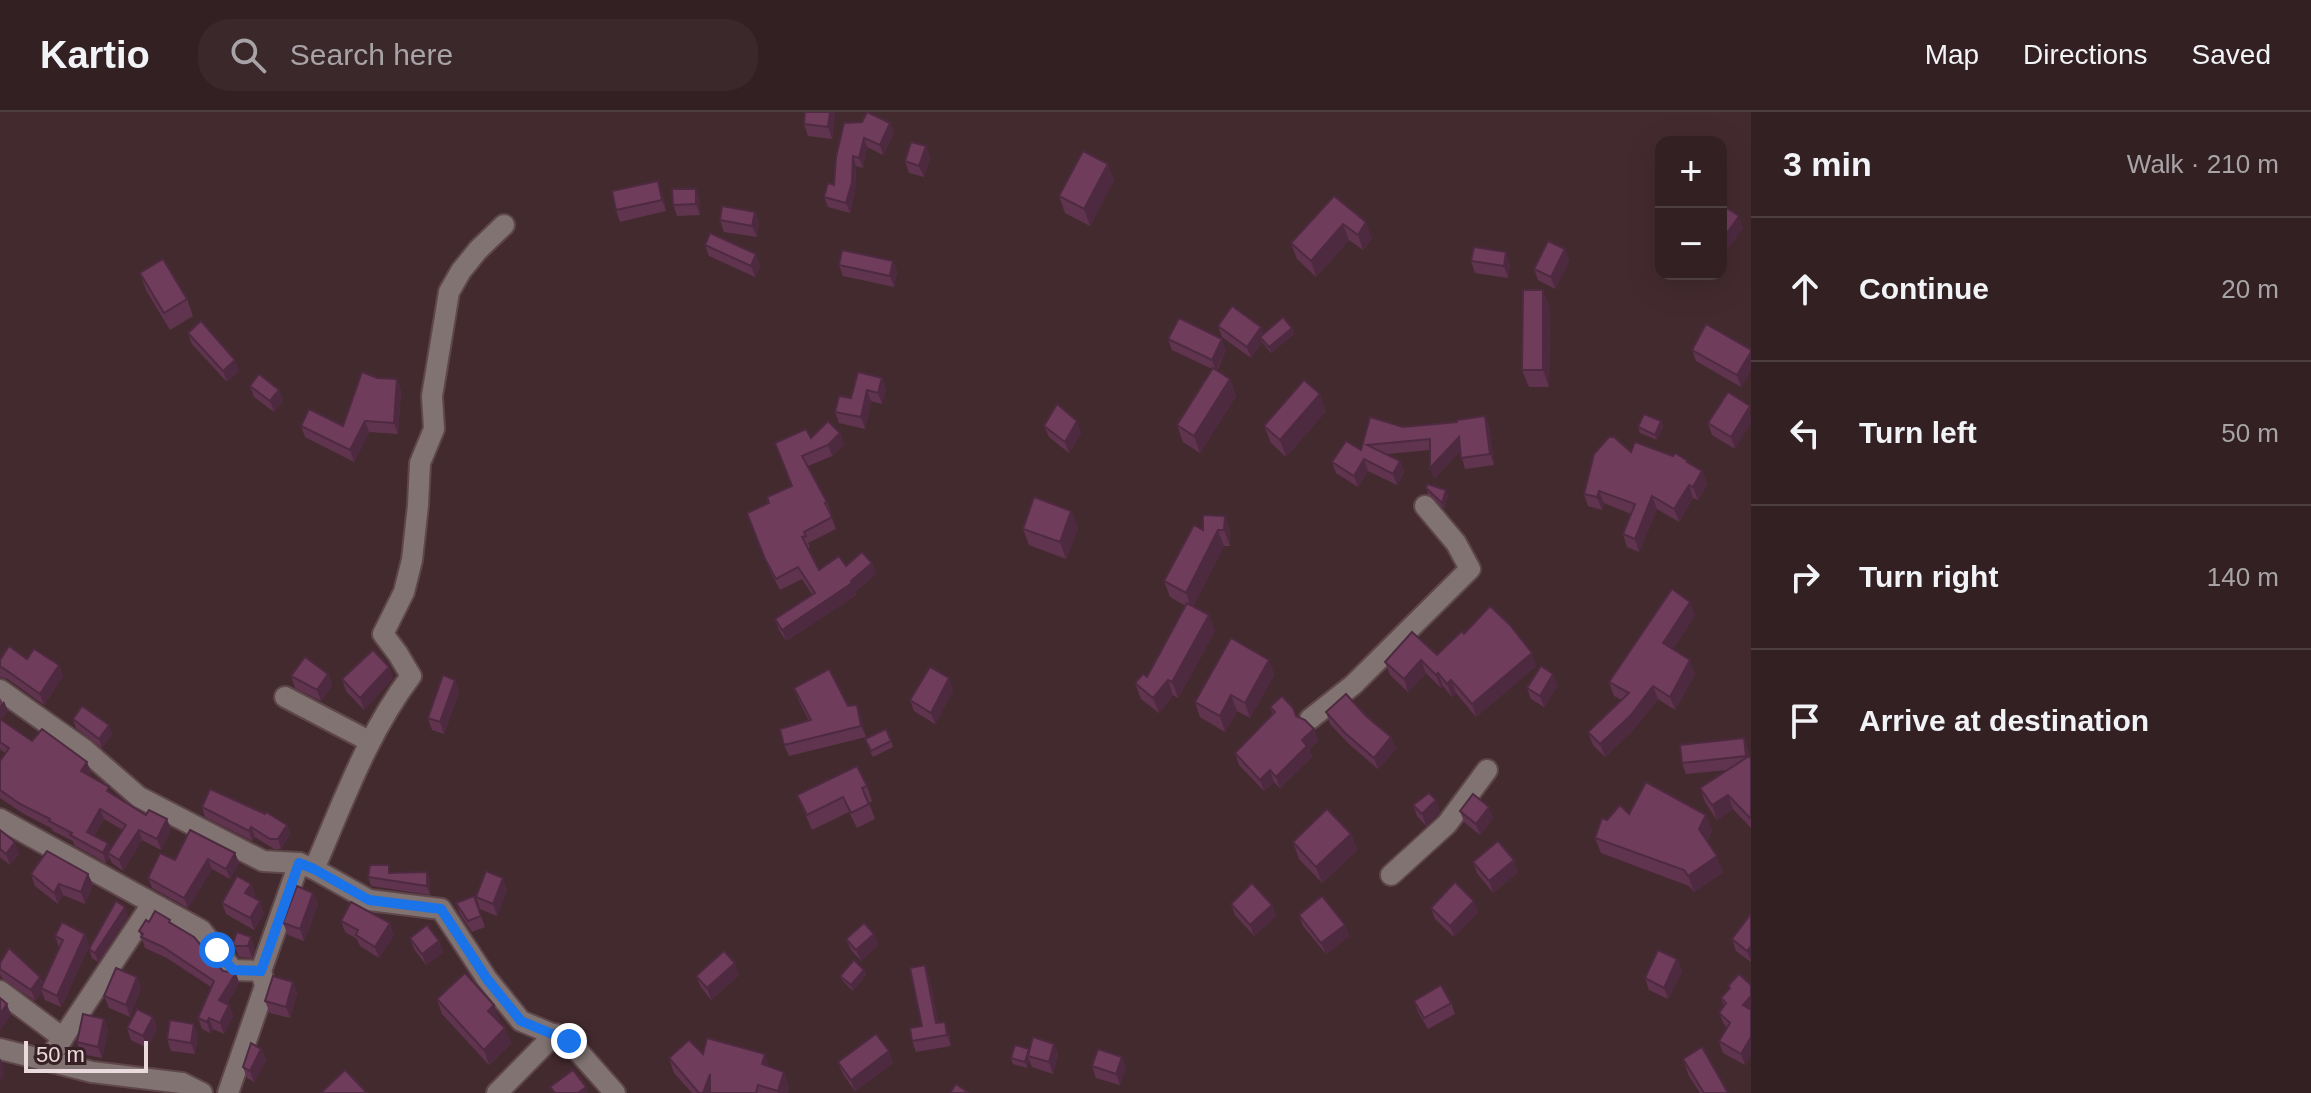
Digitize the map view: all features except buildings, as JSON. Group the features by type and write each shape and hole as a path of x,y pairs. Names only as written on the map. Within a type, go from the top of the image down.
{"street":[{"path":"228,1093 265,986 261,971 306,866 369,741 411,676 383,634 404,592 412,560 420,463 434,429 432,396 435,366 449,292 478,250 504,225"},
{"path":"1310,719 1353,685 1470,569 1456,543 1425,506"},
{"path":"0,690 85,750 139,797 263,861 306,866 369,900 441,909 505,1003 521,1021 569,1041 615,1093"},
{"path":"285,697 369,741"},
{"path":"1391,875 1447,824 1487,770"},
{"path":"0,819 201,930 233,970 261,971"},
{"path":"48,1060 152,904"},
{"path":"0,991 63,1038"},
{"path":"497,1093 555,1034"},
{"path":"0,1049 92,1072 182,1083 202,1093"}],"route":[{"path":"217,950 233,970 261,971 299,863 369,900 441,909 487,979 521,1021 569,1041"}]}
